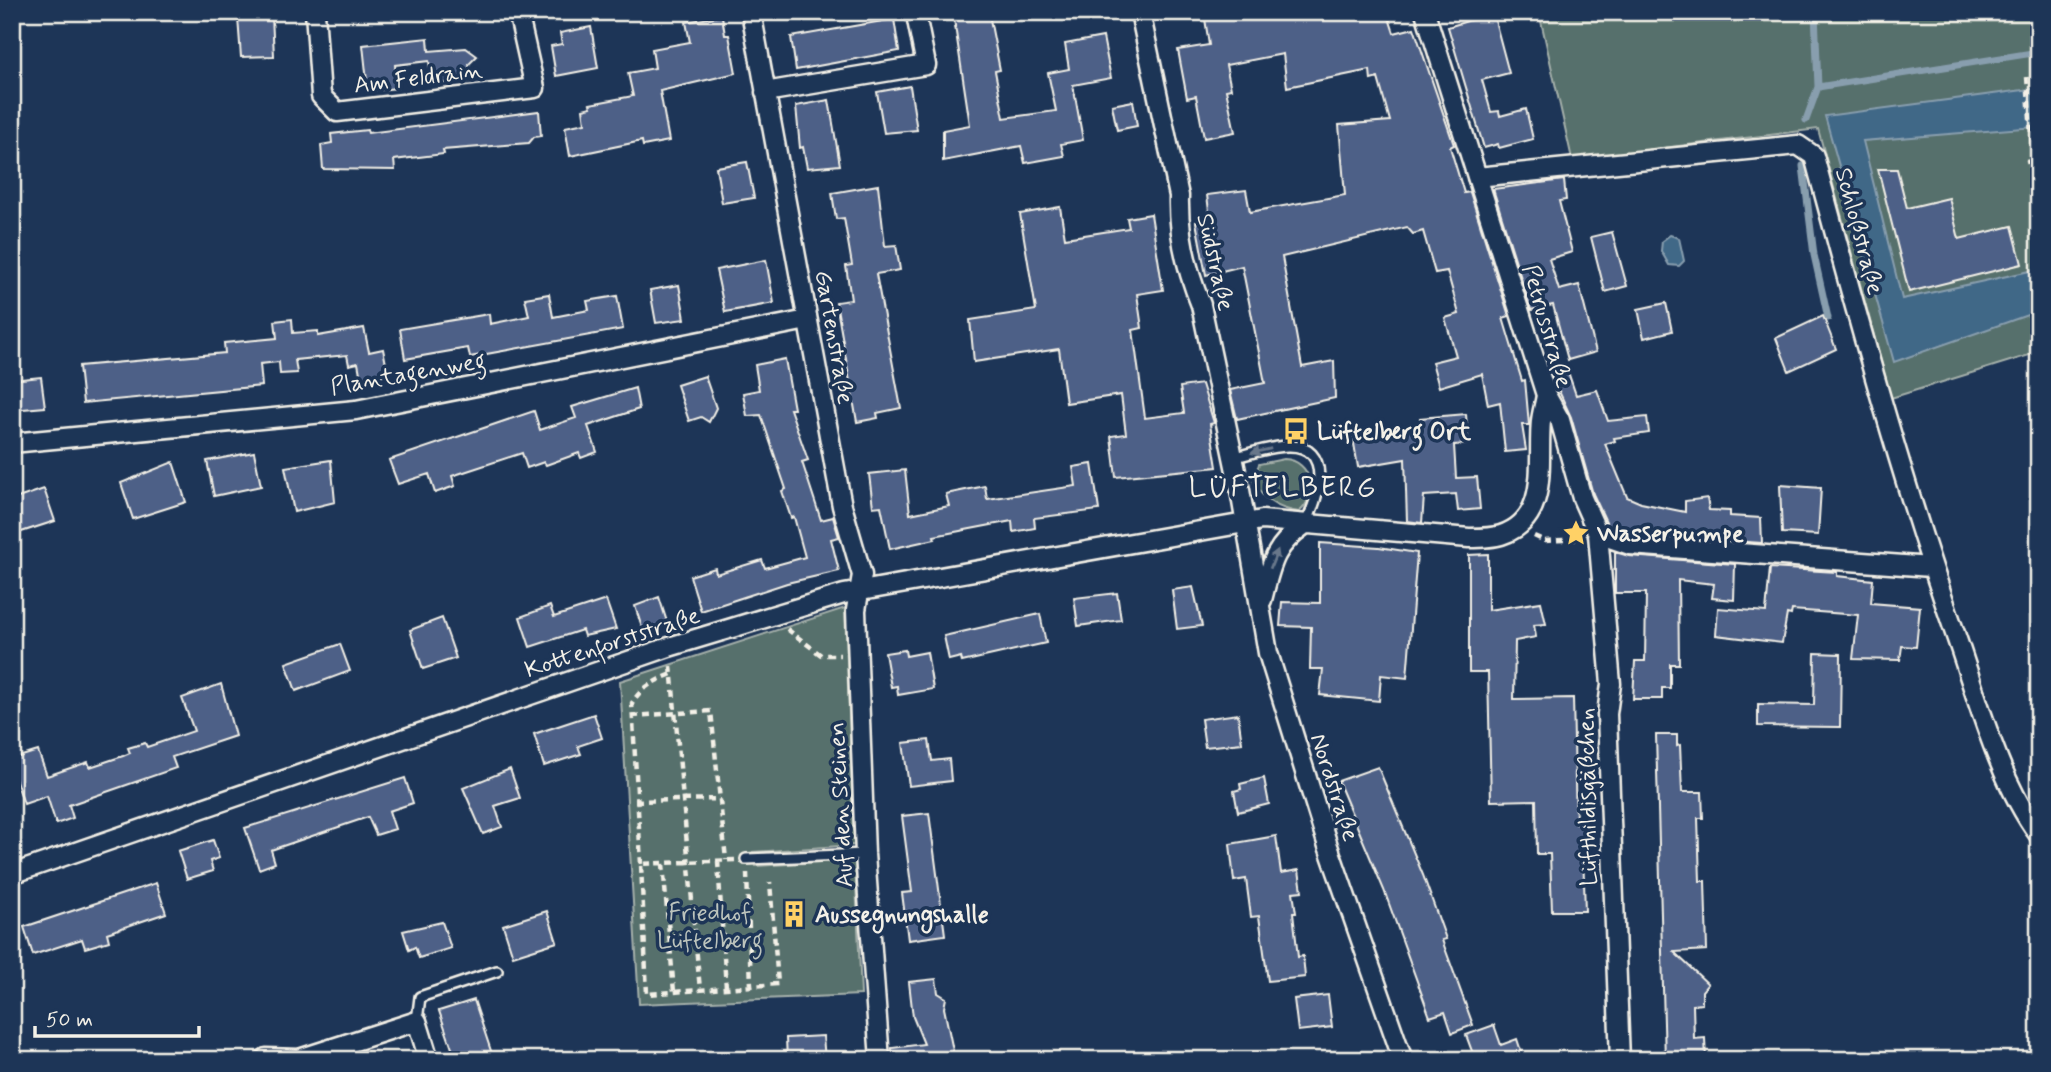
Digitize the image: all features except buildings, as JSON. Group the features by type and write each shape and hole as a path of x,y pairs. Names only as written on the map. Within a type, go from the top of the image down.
{"street":[{"name":"Am Feldrain","path":"315,12 321,96 337,112 535,88 523,13"},
{"name":"Gartenstraße","path":"751,12 842,506 862,575 862,590"},
{"name":"Südstraße","path":"1140,12 1179,196 1178,215 1191,281 1201,304 1244,522"},
{"name":"Petrusstraße","path":"1244,522 1262,520 1469,538 1500,536 1515,529 1529,514 1536,498 1542,466 1541,422 1546,395 1425,12"},
{"path":"765,92 926,65 916,20"},
{"name":"Schloßstraße","path":"1477,177 1798,145 1814,156 1879,398 1931,567 1995,750 2039,835"},
{"name":"Plantagenweg","path":"12,443 356,410 807,320"},
{"name":"Lüfthildisgäßchen","path":"1546,395 1560,419 1582,498 1598,534 1611,684 1606,714 1620,1060"},
{"name":"Kottenforststraße","path":"12,874 669,648 862,590 1244,522"},
{"name":"Nordstraße","path":"1244,522 1268,653 1328,846 1404,1060"},
{"path":"1261,604 1273,558 1284,539 1304,525"},
{"path":"1598,534 1630,545 1931,567"},
{"name":"Auf den Steinen","path":"862,590 856,610 865,854 880,1060"},
{"path":"266,1058 299,1059 417,1021 429,1060"}],"lane":[{"path":"1233,458 1290,445 1304,449 1315,460 1322,480 1316,505 1304,525"},
{"path":"746,859 865,854"},
{"path":"417,1021 420,998 497,971"}],"path":[{"path":"2026,77 2036,160 2026,162"},
{"path":"1545,541 1586,539 1598,534"},
{"path":"771,617 821,655 858,654"},
{"path":"669,648 700,990"},
{"path":"672,674 639,692 632,703 635,801 648,994 778,984 770,882"},
{"path":"632,716 710,711 726,860"},
{"path":"635,801 720,799"},
{"path":"641,864 746,859 751,986"},
{"path":"718,861 726,988"},
{"path":"663,864 674,992"}],"green space":[{"path":"1539,12 2039,12 2039,352 1891,398 1818,129 1572,159"},
{"path":"1284,459 1301,465 1310,480 1309,497 1299,512 1284,509 1272,502 1261,493 1253,480 1259,464"},
{"name":"Friedhof Lüftelberg","path":"845,608 854,845 753,852 756,866 855,860 861,995 639,1004 620,681"}],"water":[{"path":"2039,88 2039,148 2035,127 1863,141 1902,299 2039,269 2039,311 1894,362 1825,116"},
{"path":"1670,235 1679,238 1684,261 1679,266 1669,265 1661,251 1662,241"}],"waterway":[{"path":"1815,12 1818,87 2039,52"},
{"path":"1806,120 1818,87"},
{"path":"1803,166 1814,255 1828,318"}],"place":[{"name":"Lüftelberg Ort","path":"1296,431"},
{"name":"Wasserpumpe","path":"1576,533"},
{"name":"Aussegnungshalle","path":"794,914"}],"district":[{"name":"LÜFTELBERG","path":"1283,486"}]}
